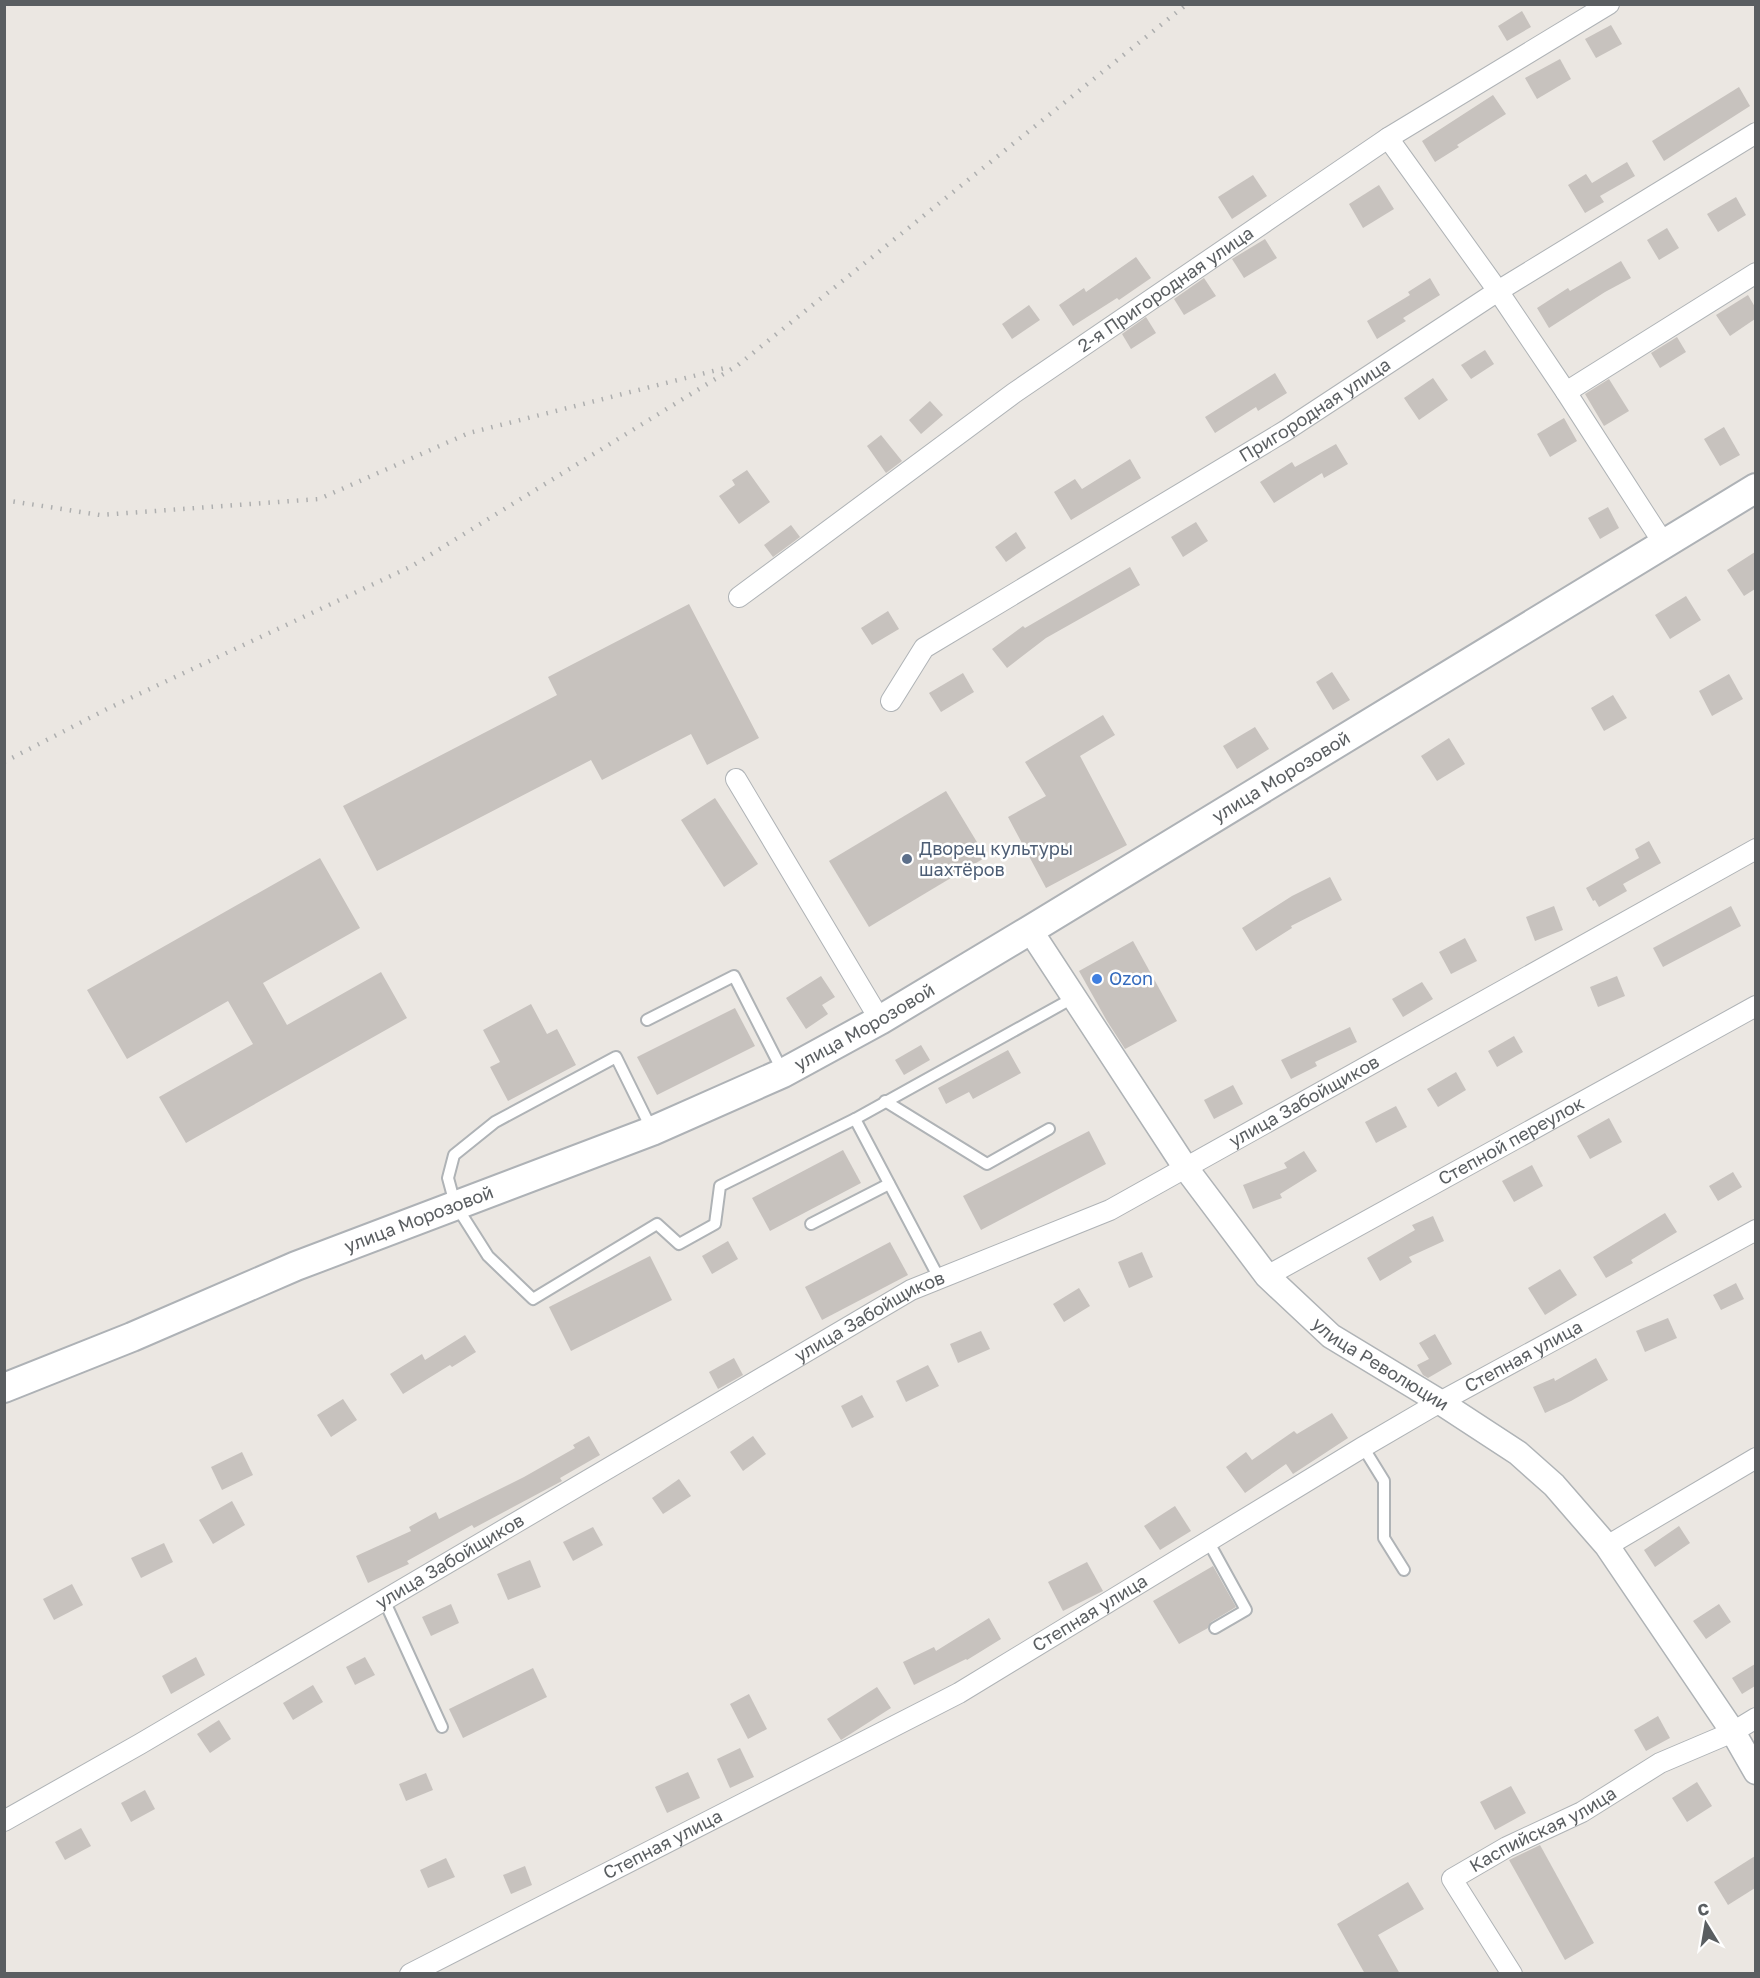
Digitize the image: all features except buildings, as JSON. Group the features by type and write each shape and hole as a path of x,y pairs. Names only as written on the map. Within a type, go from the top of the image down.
{"main road":[{"name":"улица Морозовой","path":"4,1388 132,1337 296,1266 652,1131 783,1073 880,1020 1030,930 1755,488"}],"street":[{"name":"2-я Пригородная улица","path":"739,597 1014,393 1388,138 1609,4"},
{"name":"Пригородная улица","path":"891,701 924,648 1285,431 1498,291 1755,133"},
{"path":"1388,138 1498,291 1664,544"},
{"path":"1566,392 1755,273"},
{"path":"736,779 880,1020"},
{"name":"улица Забойщиков","path":"4,1821 900,1296 1110,1209 1755,849"},
{"name":"улица Революции","path":"1030,930 1185,1167 1266,1275 1331,1336 1440,1402 1518,1453 1554,1485 1607,1546 1733,1732 1755,1772"},
{"name":"Степной переулок","path":"1266,1275 1755,1006"},
{"name":"Степная улица","path":"410,1974 959,1694 1440,1402 1755,1230"},
{"path":"1607,1546 1755,1458"},
{"path":"1733,1732 1755,1718"},
{"name":"Каспийская улица","path":"1512,1974 1452,1879 1507,1847 1582,1812 1660,1763 1733,1732"}],"lane":[{"path":"647,1020 734,976 783,1073"},
{"path":"652,1131 616,1057 495,1122 454,1155 448,1178 455,1204 488,1256 534,1299 657,1224 679,1244 715,1224 720,1186 855,1119 1073,998"},
{"path":"885,1101 987,1164 1048,1129"},
{"path":"855,1119 939,1278"},
{"path":"811,1224 889,1184"},
{"path":"1363,1447 1384,1481 1384,1538 1404,1570"},
{"path":"1208,1541 1246,1610 1215,1628"},
{"path":"384,1600 442,1727"}],"railway":[{"path":"4,762 107,709 412,566 738,365 1187,4"},
{"path":"4,500 100,515 319,499 469,433 725,368"}],"place":[{"name":"Дворец культуры шахтёров","path":"907,859"},
{"name":"Ozon","path":"1097,979"}]}
